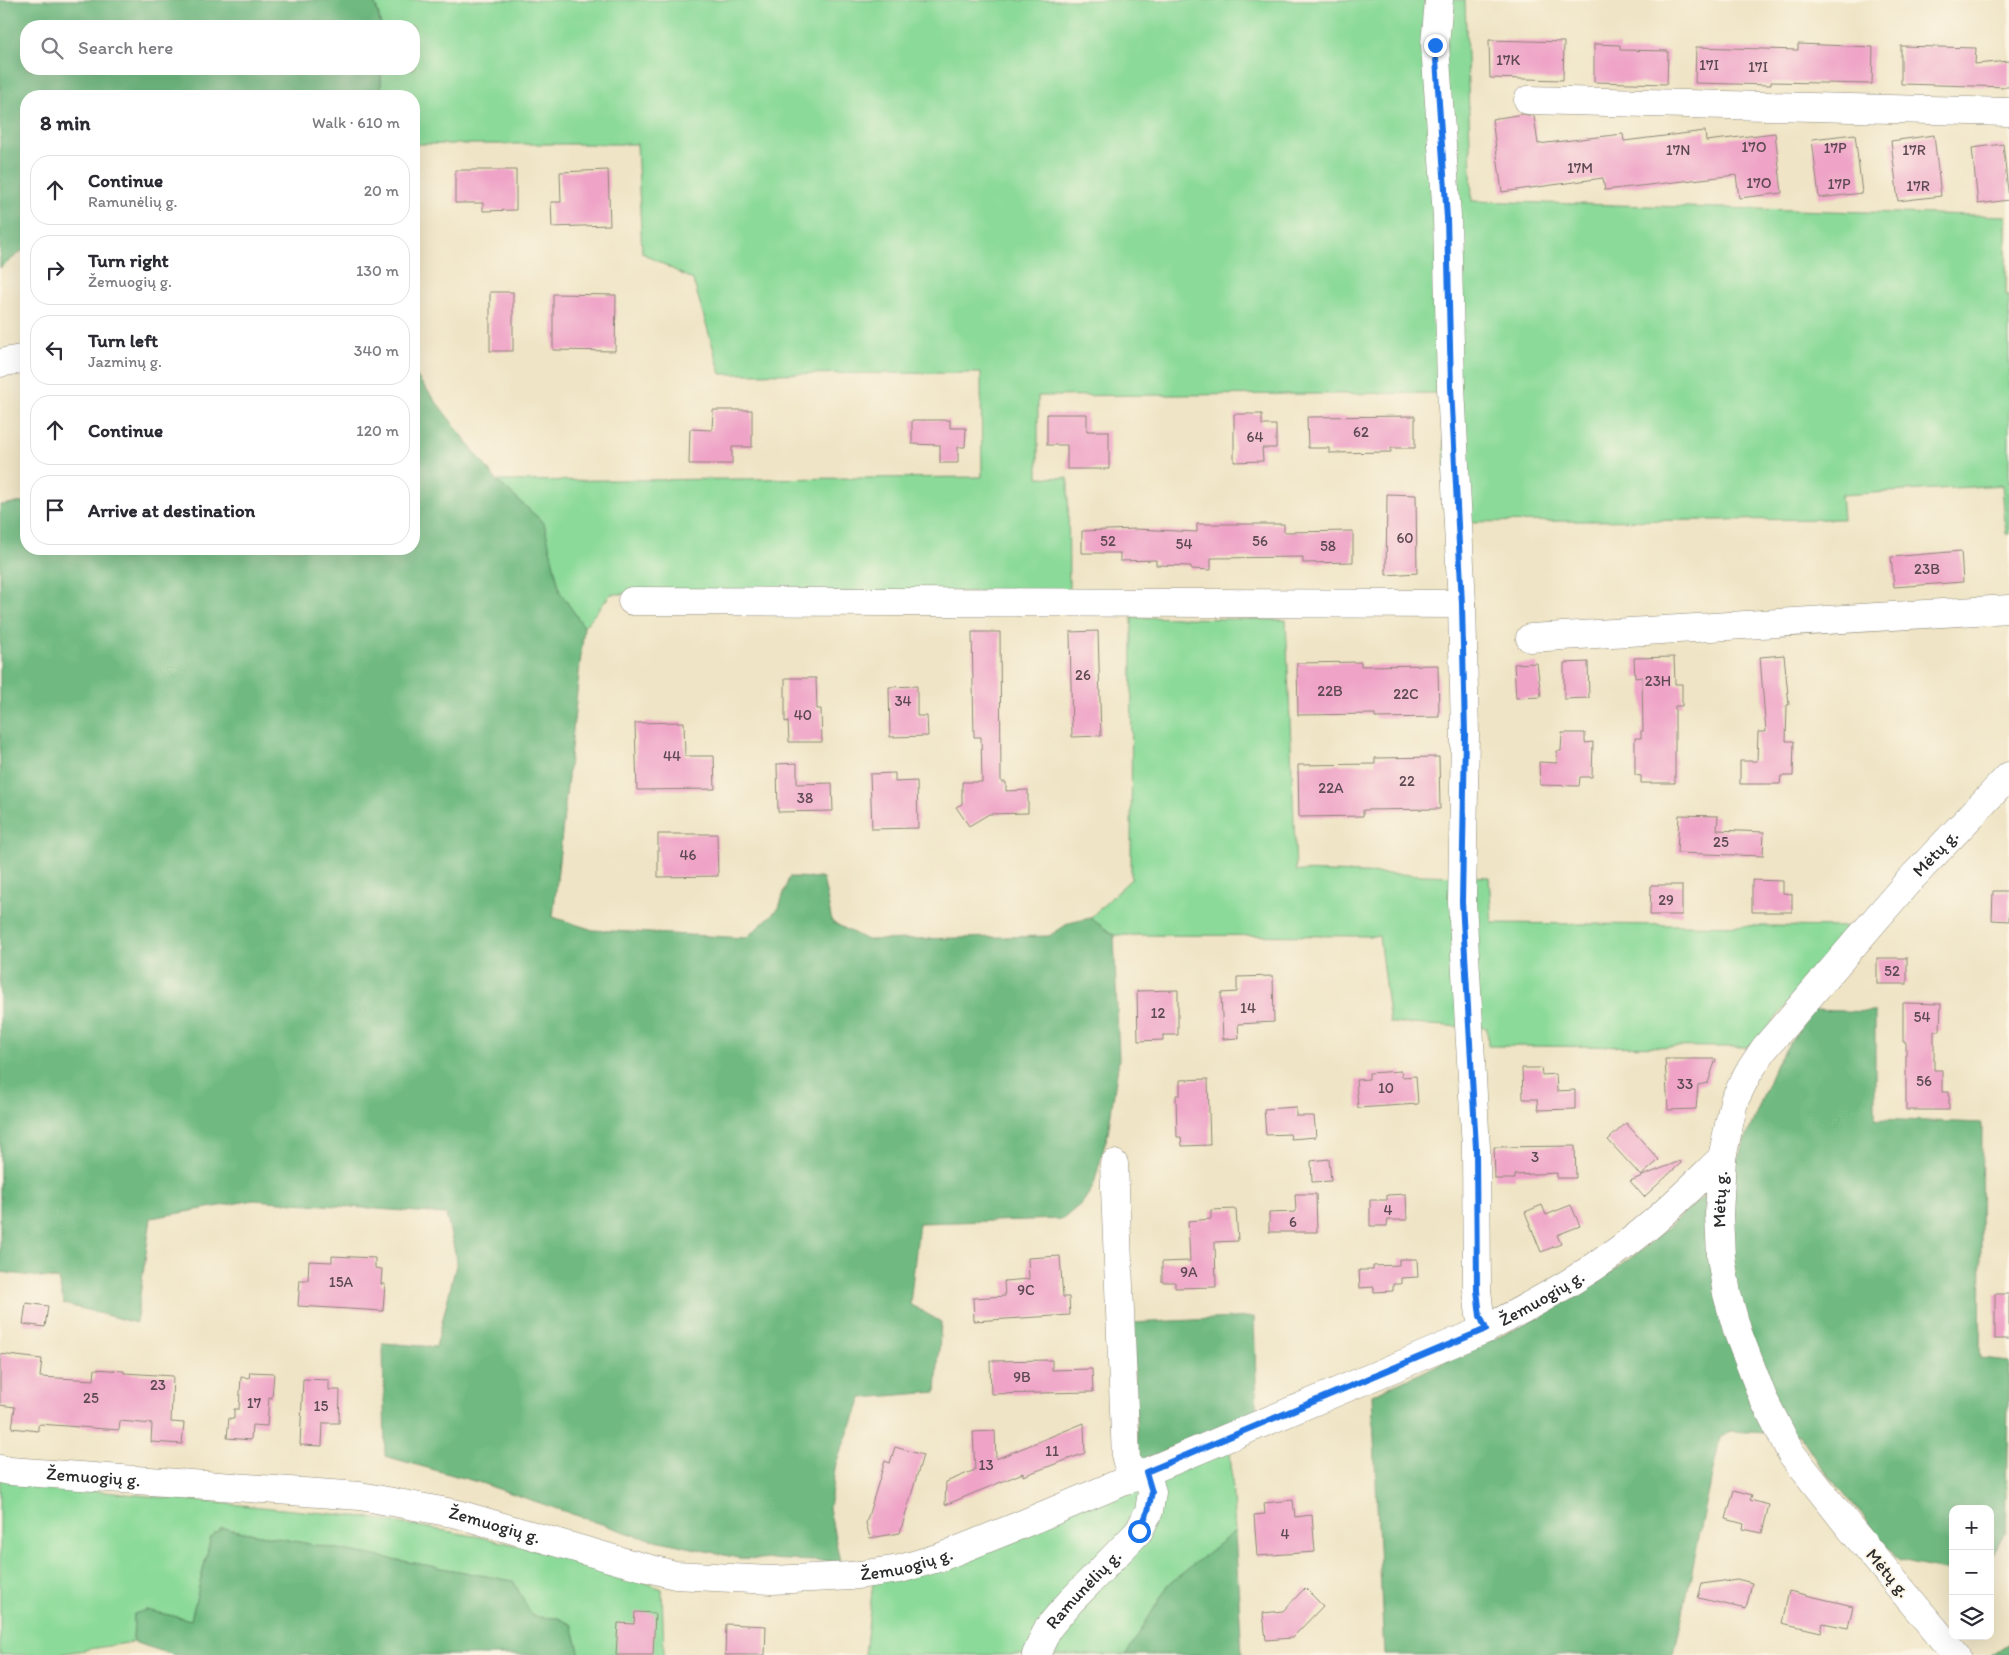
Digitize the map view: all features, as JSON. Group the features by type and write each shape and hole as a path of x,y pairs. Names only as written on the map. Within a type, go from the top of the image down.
{"street":[{"path":"1439,0 1435,45 1447,218 1451,375 1462,604 1465,734 1462,902 1476,1148 1477,1290 1480,1316 1486,1329"},
{"path":"1528,100 2009,112"},
{"path":"0,363 20,359"},
{"path":"632,601 1462,604"},
{"path":"1530,638 2009,609"},
{"name":"Mėtų g.","path":"1956,1655 1851,1529 1791,1452 1763,1398 1738,1333 1727,1294 1721,1257 1719,1215 1722,1158 1734,1101 1748,1073 1764,1049 1895,897 2009,776"},
{"name":"Žemuogių g.","path":"0,1469 360,1496 458,1514 676,1575 772,1580 851,1576 900,1570 941,1557 1486,1329 1532,1305 1602,1261 1655,1221 1722,1158"},
{"name":"Ramunėlių g.","path":"1036,1655 1048,1628 1070,1602 1139,1531 1148,1511 1152,1492 1126,1460 1114,1164"}],"green space":[{"path":"0,0 371,0 376,7 379,20 20,20 20,75 381,75 381,90 20,90 20,253 0,268"},
{"path":"371,0 1465,0 1472,201 2006,216 2006,295 2009,295 2009,534 2006,534 2002,485 1841,495 1843,519 1446,522 1443,393 1038,396 1038,477 1068,478 1069,591 611,594 584,627 560,592 544,523 497,481 982,477 981,373 721,374 693,280 642,253 637,144 420,144 420,90 381,90 381,75 420,75 420,20 380,20 377,7"},
{"path":"420,381 497,481 544,523 560,592 584,627 553,917 593,930 746,938 779,908 789,877 823,878 832,922 867,940 1049,936 1069,923 1090,918 1114,935 1119,1059 1108,1133 1093,1187 1083,1202 1063,1219 919,1223 910,1304 941,1322 936,1392 862,1398 836,1463 829,1508 840,1562 738,1558 637,1536 481,1483 385,1456 383,1343 436,1347 457,1261 446,1214 254,1200 151,1218 136,1323 64,1304 58,1279 0,1272 0,505 20,503 20,555 420,555"},
{"path":"1132,617 1286,620 1296,871 1489,877 1492,923 1852,927 1752,1047 1488,1046 1487,1028 1390,1023 1379,936 1114,935 1090,918 1131,879"},
{"path":"1812,1010 1875,1012 1875,1119 1982,1123 1980,1358 2009,1361 2005,1534 1994,1555 1994,1505 1949,1505 1949,1571 1900,1561 1822,1468 1800,1435 1731,1431 1720,1438 1674,1655 1384,1655 1372,1395 1505,1334 1584,1292 1640,1251 1707,1193 1738,1158 1776,1064"},
{"path":"1254,1317 1257,1414 1138,1462 1132,1323"},
{"path":"1230,1448 1235,1531 1169,1584 1126,1655 865,1655 873,1582"},
{"path":"0,1477 33,1485 365,1517 480,1537 582,1560 662,1589 664,1655 580,1655 572,1625 558,1618 533,1617 513,1581 222,1528 211,1537 191,1620 146,1610 134,1614 133,1642 53,1655 0,1655"},
{"path":"222,1528 513,1581 533,1617 558,1618 572,1625 580,1655 174,1655 133,1642 134,1614 146,1610 191,1620 211,1537"},
{"path":"1235,1531 1242,1655 1126,1655 1169,1584"},
{"path":"2009,1643 2009,1655 1991,1655"}],"building":[{"path":"1489,40 1564,42 1563,80 1490,78"},
{"path":"1594,44 1620,45 1620,50 1668,51 1667,84 1594,82"},
{"path":"1798,44 1873,47 1872,84 1771,82 1771,85 1695,83 1696,47 1798,50"},
{"path":"1901,46 1976,48 1975,64 2009,61 2009,87 1901,84"},
{"path":"1523,114 1534,116 1538,144 1623,134 1624,141 1705,131 1706,141 1775,133 1782,193 1739,198 1736,175 1605,190 1603,178 1502,192 1492,119"},
{"path":"1855,134 1862,193 1819,198 1812,139"},
{"path":"1934,135 1941,196 1898,201 1891,141"},
{"path":"2003,144 2009,200 1978,204 1972,148"},
{"path":"455,170 516,170 516,210 483,211 483,203 455,203"},
{"path":"608,170 610,225 552,227 551,202 561,202 560,172"},
{"path":"490,292 513,292 513,351 490,351"},
{"path":"553,294 616,295 615,351 553,350"},
{"path":"713,410 752,410 752,447 732,447 732,464 689,464 690,429 712,430"},
{"path":"1047,414 1087,414 1087,431 1109,431 1109,469 1067,469 1067,445 1047,445"},
{"path":"1234,414 1262,414 1262,425 1276,425 1276,448 1262,448 1263,461 1234,462"},
{"path":"1415,416 1415,448 1391,448 1391,452 1329,453 1329,448 1308,448 1307,417"},
{"path":"912,420 950,420 950,428 966,428 965,447 958,447 958,463 940,463 940,445 912,444"},
{"path":"1387,494 1416,495 1417,573 1386,575"},
{"path":"1197,524 1284,524 1284,532 1353,531 1353,562 1303,563 1303,557 1211,558 1211,570 1191,569 1191,566 1156,565 1156,560 1120,561 1120,553 1082,553 1082,531 1135,529 1197,532"},
{"path":"1961,551 1963,582 1894,587 1891,557"},
{"path":"1098,631 1101,736 1072,737 1070,632"},
{"path":"972,632 1000,632 1001,782 1006,782 1006,791 1028,790 1028,813 989,814 969,826 956,807 962,804 962,782 982,782 981,737 974,737"},
{"path":"1784,655 1789,705 1787,705 1786,741 1794,741 1793,776 1781,776 1780,784 1740,784 1740,761 1757,761 1758,732 1766,732 1760,657"},
{"path":"1674,657 1675,684 1682,684 1682,706 1675,706 1675,783 1641,783 1641,776 1635,775 1635,738 1641,738 1641,731 1643,731 1642,677 1635,678 1634,658"},
{"path":"1361,662 1361,666 1438,665 1439,717 1375,718 1375,714 1298,715 1297,663"},
{"path":"1588,662 1589,698 1564,699 1564,663"},
{"path":"1537,663 1541,697 1516,698 1514,664"},
{"path":"785,678 816,678 817,709 821,709 822,742 789,742 788,721 785,722"},
{"path":"917,686 917,716 927,716 928,736 890,737 889,687"},
{"path":"684,722 685,756 714,756 715,789 637,790 635,723"},
{"path":"1562,733 1585,733 1585,743 1593,742 1592,777 1580,777 1579,786 1540,785 1539,762 1557,763 1557,751 1561,751"},
{"path":"1439,757 1440,809 1363,810 1363,816 1299,817 1298,765 1375,764 1375,758"},
{"path":"797,763 797,784 832,783 833,811 778,812 777,764"},
{"path":"895,773 895,782 917,781 918,828 872,829 870,774"},
{"path":"1679,815 1718,816 1717,830 1764,832 1763,856 1677,853"},
{"path":"658,834 717,834 718,876 658,877"},
{"path":"1752,880 1783,881 1783,893 1792,894 1792,912 1752,912"},
{"path":"1651,885 1682,885 1682,915 1650,915"},
{"path":"1993,891 2009,891 2009,921 1992,920"},
{"path":"1877,958 1907,958 1907,984 1877,984"},
{"path":"1273,976 1274,1022 1238,1024 1239,1038 1223,1039 1221,993 1237,992 1237,977"},
{"path":"1178,990 1178,1035 1163,1035 1163,1040 1138,1041 1137,991"},
{"path":"1903,1003 1941,1004 1940,1031 1934,1031 1934,1070 1942,1070 1942,1092 1949,1092 1949,1110 1906,1110 1906,1042 1903,1042"},
{"path":"1665,1059 1716,1059 1708,1083 1698,1085 1696,1109 1668,1110"},
{"path":"1522,1068 1541,1068 1542,1075 1556,1074 1557,1091 1575,1090 1575,1109 1538,1110 1537,1099 1523,1099"},
{"path":"1401,1071 1402,1077 1416,1076 1418,1104 1358,1108 1356,1080 1369,1079 1369,1073"},
{"path":"1208,1079 1210,1145 1182,1146 1181,1137 1177,1137 1176,1095 1180,1095 1180,1080"},
{"path":"1296,1107 1296,1116 1314,1116 1316,1137 1291,1139 1290,1134 1266,1135 1264,1109"},
{"path":"1626,1123 1659,1160 1641,1176 1608,1140"},
{"path":"1575,1146 1576,1178 1557,1178 1557,1173 1515,1175 1515,1179 1495,1179 1494,1147"},
{"path":"1329,1159 1331,1181 1312,1182 1311,1161"},
{"path":"1680,1161 1681,1163 1644,1197 1630,1181"},
{"path":"1295,1194 1316,1194 1317,1232 1269,1232 1269,1213 1296,1212"},
{"path":"1406,1194 1407,1220 1388,1220 1387,1226 1370,1226 1370,1200 1387,1200 1387,1195"},
{"path":"1542,1205 1546,1215 1571,1205 1580,1226 1557,1235 1561,1244 1541,1252 1525,1212"},
{"path":"1236,1209 1238,1241 1215,1242 1216,1287 1175,1288 1175,1282 1162,1282 1162,1262 1190,1261 1188,1221 1211,1219 1211,1210"},
{"path":"332,1256 375,1258 375,1268 382,1269 381,1284 385,1284 383,1311 298,1306 300,1280 308,1280 309,1261 332,1262"},
{"path":"1060,1256 1063,1297 1069,1297 1070,1315 974,1321 973,1298 1005,1296 1004,1281 1029,1279 1028,1258"},
{"path":"1399,1259 1417,1259 1418,1277 1401,1278 1401,1284 1393,1284 1393,1291 1374,1292 1374,1287 1360,1288 1359,1270 1373,1270 1373,1266 1399,1265"},
{"path":"1995,1294 2009,1294 2009,1339 1995,1339"},
{"path":"26,1303 48,1306 45,1327 23,1324"},
{"path":"0,1354 42,1359 40,1377 94,1380 95,1369 173,1376 171,1422 184,1423 182,1444 151,1442 152,1424 120,1421 119,1430 40,1424 38,1431 12,1428 15,1407 0,1405"},
{"path":"1052,1360 1052,1370 1092,1369 1093,1392 991,1394 990,1361"},
{"path":"250,1372 274,1373 272,1398 269,1397 267,1426 252,1425 251,1440 227,1438 229,1418 234,1419 234,1409 239,1409 241,1377 249,1378"},
{"path":"303,1379 329,1380 329,1390 340,1390 339,1423 323,1423 322,1446 300,1445"},
{"path":"1084,1423 1085,1453 1023,1476 1023,1473 945,1505 946,1482 975,1470 973,1432 995,1431 996,1459"},
{"path":"895,1447 923,1455 900,1533 870,1538 866,1523 885,1461 890,1463"},
{"path":"1734,1490 1752,1495 1750,1500 1769,1505 1762,1533 1743,1529 1744,1524 1726,1519"},
{"path":"1293,1500 1295,1517 1312,1515 1315,1552 1257,1556 1254,1515 1265,1514 1264,1503"},
{"path":"1737,1579 1752,1583 1746,1609 1698,1598 1702,1584"},
{"path":"1305,1588 1323,1606 1292,1638 1266,1640 1263,1613 1283,1611"},
{"path":"1789,1591 1853,1606 1848,1628 1823,1623 1821,1632 1782,1623"},
{"path":"635,1612 655,1613 653,1655 616,1655 618,1623 634,1624"},
{"path":"726,1624 766,1626 765,1655 725,1655"}],"route":[{"path":"1139,1531 1148,1511 1152,1492 1146,1472 1486,1329 1480,1316 1477,1290 1476,1148 1468,1038 1462,902 1465,734 1462,604 1451,387 1447,218 1435,45"}]}
